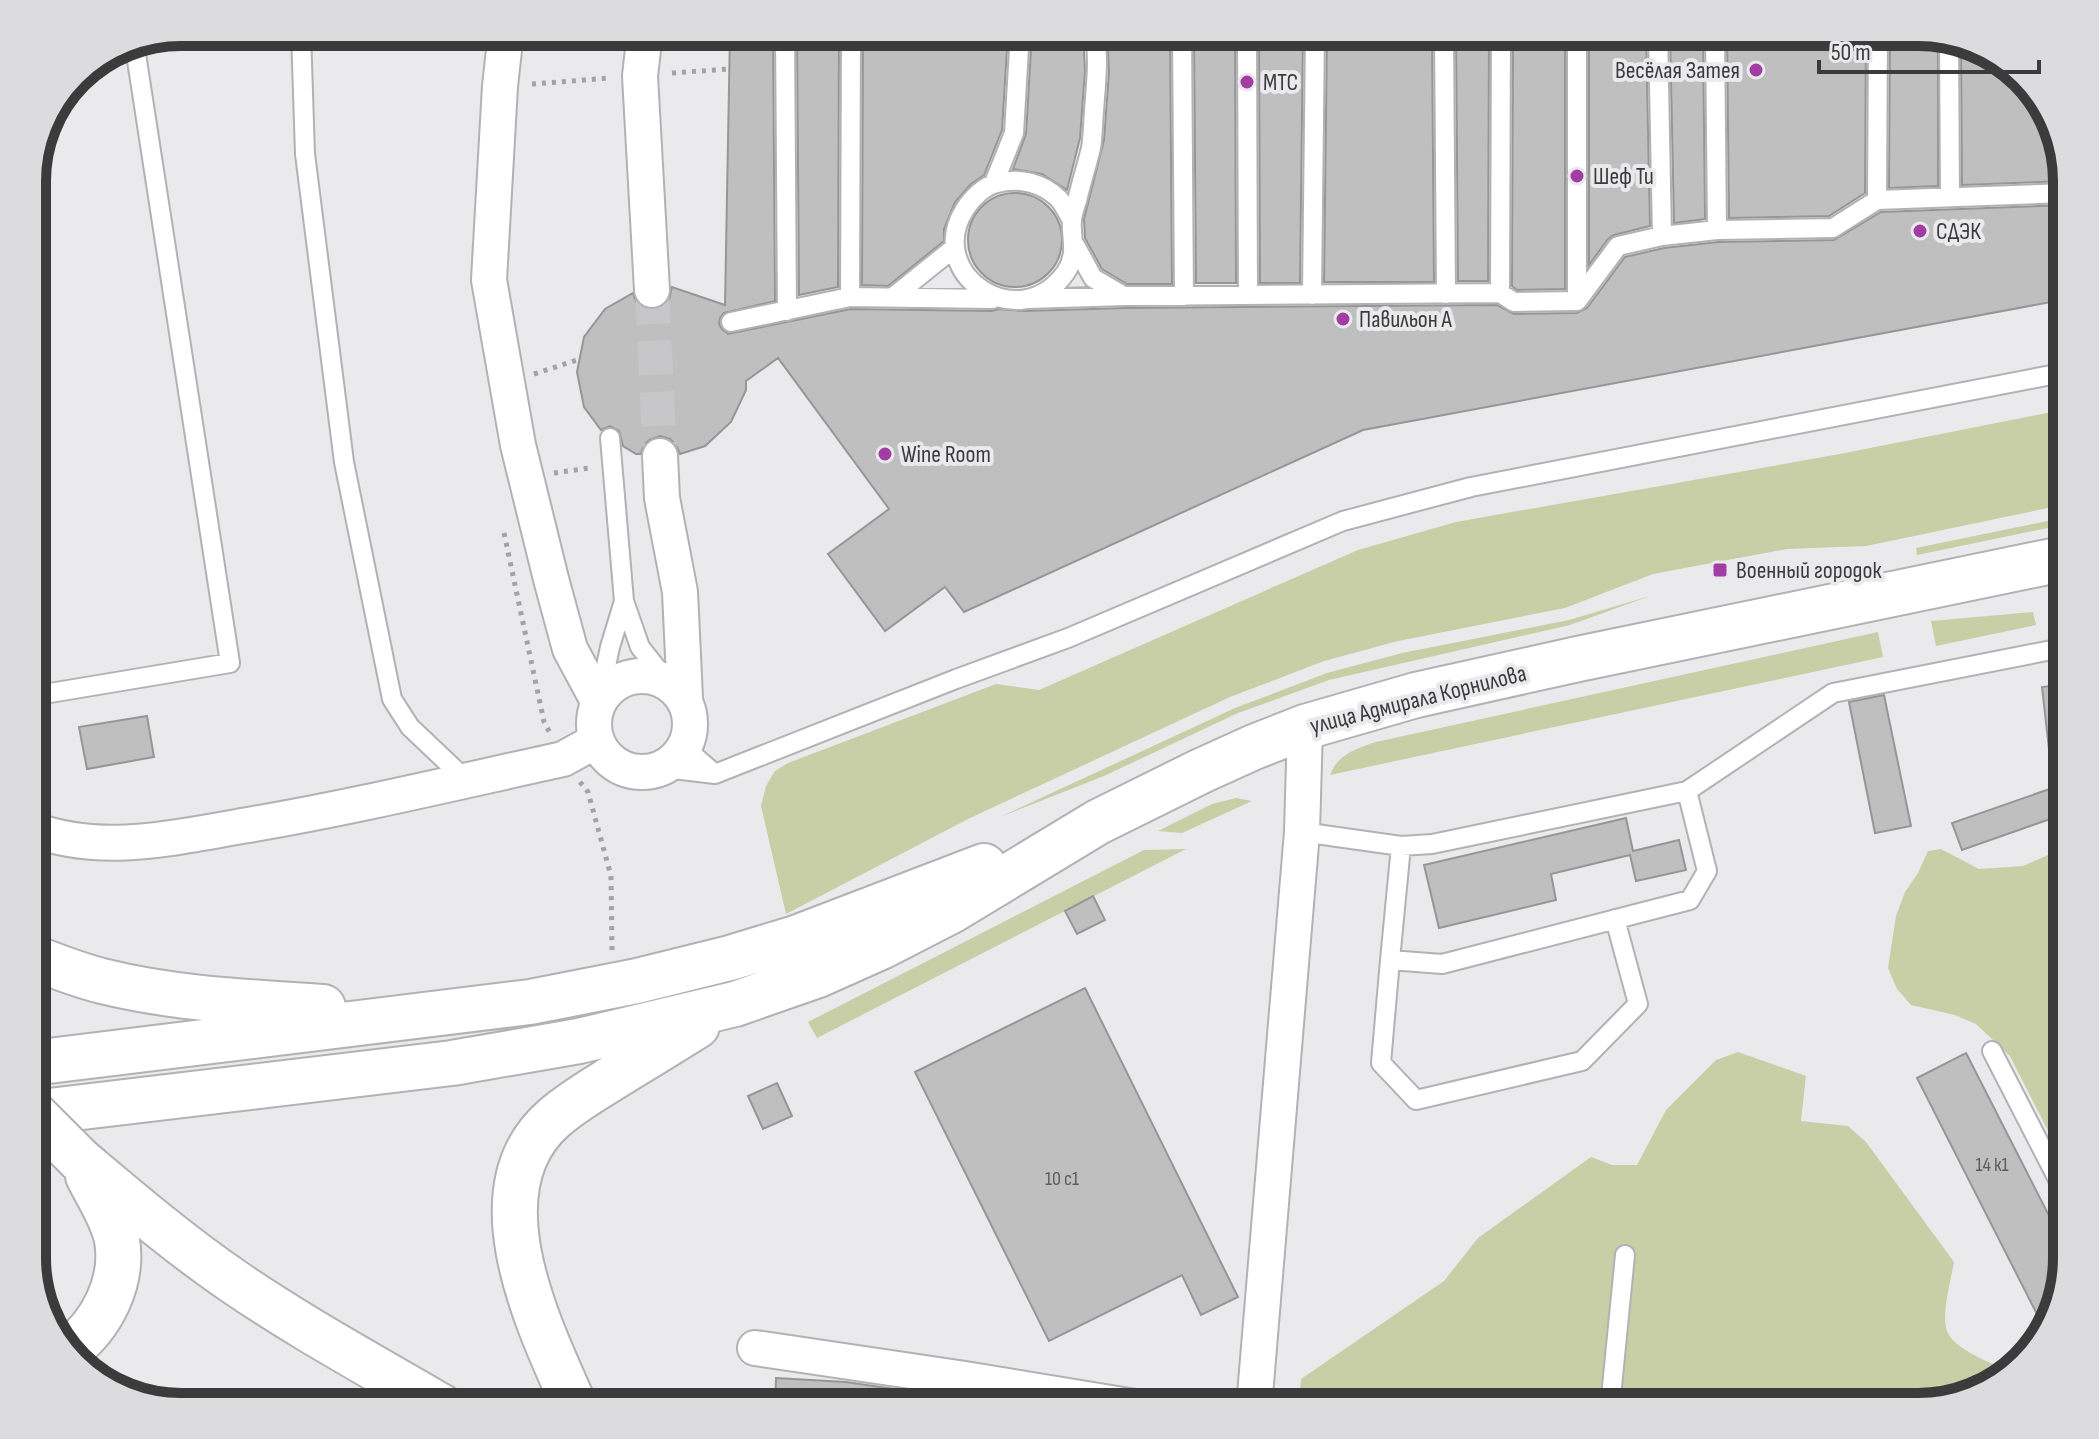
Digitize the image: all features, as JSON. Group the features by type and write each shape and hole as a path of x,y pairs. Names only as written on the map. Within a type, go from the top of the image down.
{"main road":[{"name":"улица Адмирала Корнилова","path":"735,1004 818,975 883,946 951,911 1098,822 1201,771 1305,727 1431,692 2053,561"},
{"path":"46,1061 530,1002 637,981 796,938 1098,822"},
{"path":"46,962 102,981 158,992 241,1002 433,1014"},
{"path":"46,1110 452,1063 579,1041 735,1004"},
{"path":"569,1393 527,1291 519,1257 515,1195 522,1164 532,1142 552,1119 578,1099 735,1004"},
{"path":"46,1126 153,1223 235,1282 418,1393"},
{"path":"77,1344 96,1324 107,1304 115,1285 118,1259 117,1238 111,1222 80,1160"}],"street":[{"path":"504,46 489,280 518,445 551,579 570,649 598,701"},
{"path":"643,46 640,76 652,290"},
{"path":"660,456 662,498 680,592 675,689 691,723 675,758 638,773 612,763 596,741 593,721 598,701 616,682 641,674 675,689"},
{"path":"1255,1393 1302,832 1305,727"},
{"path":"46,835 75,841 147,841 309,815 563,759 596,741"},
{"path":"755,1348 1050,1393"}],"lane":[{"path":"301,46 305,154 344,462 392,699 410,727 466,780"},
{"path":"785,46 787,311"},
{"path":"850,297 851,46"},
{"path":"994,183 1014,133 1019,46"},
{"path":"1097,46 1092,145 1072,220 1075,245 1093,278 1125,296"},
{"path":"1182,46 1184,296"},
{"path":"1247,46 1248,295"},
{"path":"1312,295 1315,46"},
{"path":"1444,46 1446,294"},
{"path":"1500,293 1501,46"},
{"path":"1576,46 1577,301"},
{"path":"1658,46 1662,236"},
{"path":"1715,46 1717,230"},
{"path":"1877,200 1878,46"},
{"path":"1949,50 1950,197"},
{"path":"46,694 230,663 136,54"},
{"path":"1003,300 980,290 963,271 954,248 957,221 972,198 994,183 1018,180 1041,186 1060,200 1072,220"},
{"path":"1577,301 1618,246 1662,236 1717,230 1833,228 1877,200 2053,193"},
{"path":"1028,299 1051,289 1067,270 1075,245"},
{"path":"893,297 954,248"},
{"path":"731,322 850,297 1003,300 1500,293 1514,302 1577,301"},
{"path":"675,758 715,774 1068,638 1343,521 1471,487 2053,375"},
{"path":"610,438 624,601 640,647 675,689"},
{"path":"598,701 624,601"},
{"path":"1302,832 1401,846 1432,844 1687,791 1833,693 2053,650"},
{"path":"675,758 715,774"},
{"path":"1390,960 1442,964 1690,900 1707,871 1687,791"},
{"path":"1401,846 1381,1063 1416,1100 1582,1061 1638,1004 1615,919"},
{"path":"1992,1051 2053,1170"},
{"path":"1611,1393 1625,1255"}],"path":[{"path":"500,86 730,69"}],"green space":[{"path":"2053,412 2053,507 1866,546 1787,549 1653,574 1565,608 1398,641 1324,661 1230,697 970,818 786,914 761,806 766,786 775,771 788,763 996,684 1039,690 1358,550 1456,522 1840,454"},
{"path":"2053,520 2053,527 1917,555 1916,548"},
{"path":"1650,596 1570,625 1329,680 1238,713 1104,776 1000,817 1235,708 1327,673 1402,653 1569,620"},
{"path":"2033,612 2036,625 1936,646 1931,621"},
{"path":"1878,632 1883,657 1330,775 1343,757 1376,742"},
{"path":"1236,798 1252,801 1182,833 1158,831 1212,804"},
{"path":"1186,849 817,1038 808,1022 1144,850"},
{"path":"1941,849 1979,869 2023,866 2053,853 2053,1140 2010,1056 1976,1024 1955,1015 1911,1005 1897,989 1888,968 1896,916 1905,892 1928,851"},
{"path":"1738,1052 1806,1076 1801,1121 1848,1126 1866,1142 1954,1262 1945,1324 1950,1337 1963,1348 1998,1367 1978,1379 1953,1388 1918,1393 1300,1393 1301,1379 1444,1281 1478,1238 1591,1157 1612,1165 1637,1165 1666,1110 1716,1060"}],"building":[{"path":"730,46 773,46 775,301 724,313 719,324 728,334 851,309 1024,311 1497,305 1514,314 1577,313 1587,308 1625,257 1664,248 1718,242 1834,240 1881,212 2053,206 2053,302 1363,430 964,612 945,587 885,631 828,554 889,509 778,358 746,381 746,390 731,422 705,446 680,454 670,439 660,436 649,440 641,454 636,454 623,446 619,431 610,426 601,430 584,407 577,372 584,337 605,309 633,293 642,307 654,310 669,300 672,287 725,305"},
{"path":"797,46 839,46 838,287 799,295"},
{"path":"863,46 1007,46 1002,130 984,175 955,202 944,229 944,241 888,286 862,285"},
{"path":"1031,46 1084,46 1080,138 1067,190 1042,174 1013,169 1026,134"},
{"path":"1108,46 1170,46 1172,284 1127,284 1102,269 1085,238 1084,219 1104,140"},
{"path":"1194,46 1235,46 1236,283 1196,283"},
{"path":"1259,46 1303,46 1300,283 1260,283"},
{"path":"1327,46 1432,46 1434,282 1324,282"},
{"path":"1456,46 1489,46 1488,281 1458,281"},
{"path":"1513,46 1564,46 1565,289 1517,290 1512,286"},
{"path":"1588,46 1646,46 1650,226 1614,235 1589,265"},
{"path":"1670,46 1703,46 1705,219 1674,223"},
{"path":"1727,46 1866,46 1865,193 1829,216 1729,218"},
{"path":"1890,46 1938,48 1938,186 1889,188"},
{"path":"1961,53 1993,69 2020,92 2046,137 2053,181 1962,185"},
{"path":"1015,193 1033,196 1048,207 1059,222 1062,240 1059,258 1048,273 1033,284 1015,287 997,284 982,273 971,258 968,240 971,222 982,207 997,196"},
{"path":"2053,686 2053,767 2051,767 2042,687"},
{"path":"1884,695 1911,826 1875,833 1849,702"},
{"path":"147,716 154,757 87,769 79,727"},
{"path":"2053,788 2053,818 1962,850 1952,823"},
{"path":"1626,818 1633,851 1679,840 1686,870 1636,881 1630,855 1551,874 1556,900 1439,928 1424,865"},
{"path":"1093,896 1105,920 1077,934 1065,911"},
{"path":"1085,988 1238,1297 1201,1315 1182,1275 1049,1341 915,1072"},
{"path":"1966,1053 2053,1224 2052,1276 2039,1318 1917,1078"},
{"path":"777,1083 792,1116 763,1129 748,1096"},
{"path":"776,1378 846,1382 921,1393 775,1393"}],"tunnel":[{"path":"652,290 660,456"}],"place":[{"name":"Весёлая Затея","path":"1756,70"},
{"name":"МТС","path":"1247,82"},
{"name":"Шеф Ти","path":"1577,176"},
{"name":"СДЭК","path":"1920,231"},
{"name":"Павильон А","path":"1343,319"},
{"name":"Wine Room","path":"885,454"},
{"name":"Военный городок","path":"1720,570"}]}
